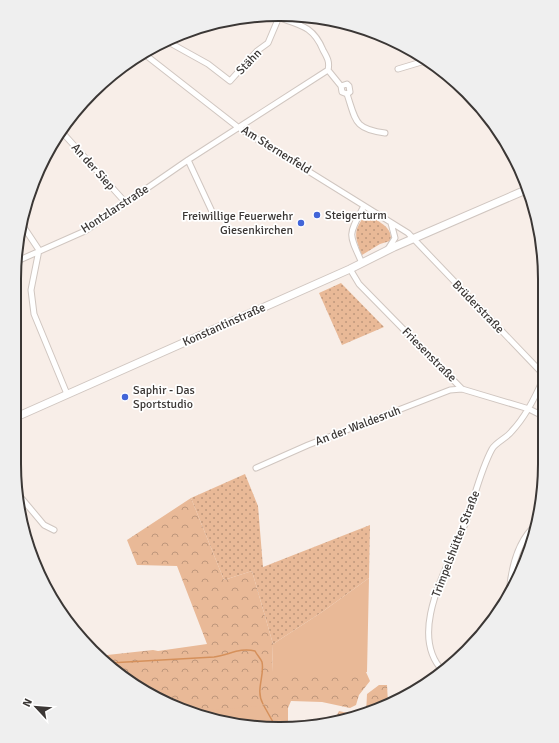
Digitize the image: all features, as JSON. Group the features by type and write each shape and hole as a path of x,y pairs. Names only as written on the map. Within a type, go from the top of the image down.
{"street":[{"name":"Stähn","path":"173,45 208,64 230,81 257,51 268,43 277,21"},
{"path":"240,128 328,70 330,64 314,33 306,27 292,22"},
{"name":"Am Sternenfeld","path":"148,57 240,128 408,233 414,240"},
{"path":"398,69 419,63"},
{"path":"328,70 341,86 342,92 347,94 355,118 360,126 368,131 385,133"},
{"path":"341,86 344,84 349,86 350,89 347,94"},
{"name":"Hontzlarstraße","path":"22,258 85,230 188,160 240,128"},
{"name":"An der Siep","path":"65,136 126,203"},
{"path":"188,160 215,218"},
{"name":"Konstantinstraße","path":"21,415 350,269 387,250 414,240 522,192"},
{"path":"362,263 350,237 351,228 364,206"},
{"path":"387,250 395,238 391,223"},
{"path":"26,231 38,250 31,290 34,314 67,394"},
{"name":"Brüderstraße","path":"414,240 538,369"},
{"name":"Friesenstraße","path":"350,269 359,284 462,389 529,409 538,414"},
{"name":"An der Waldesruh","path":"256,468 308,445 450,390 462,389"},
{"name":"Trimpelshütter Straße","path":"440,667 432,655 429,642 430,617 433,602 459,540 492,449 512,431 529,409 538,390"},
{"path":"24,501 44,525 54,530"},
{"path":"512,576 521,546 528,532"}],"green space":[{"path":"366,214 383,224 390,232 391,236 390,241 380,244 362,255 357,249 359,247 356,233 360,222"},
{"path":"341,283 384,327 342,345 319,293"},
{"path":"245,474 258,506 263,567 370,525 369,578 322,612 273,644 252,571 224,580 191,498"},
{"path":"191,498 224,580 252,571 273,644 272,672 366,672 370,681 359,695 356,705 350,708 322,702 291,701 288,708 288,722 246,720 213,713 181,702 150,687 122,669 106,655 153,650 158,651 207,644 177,566 137,565 127,540"},
{"path":"369,578 367,672 272,672 273,644 322,612"},
{"path":"379,685 387,685 388,698 366,707 367,694"},
{"path":"263,706 268,721 246,720 204,710"},
{"path":"339,711 347,713 337,715"}],"waterway":[{"path":"115,663 214,657 244,650 255,651 262,662 263,667 260,688 263,704"},
{"path":"264,706 273,722"}],"place":[{"name":"Steigerturm","path":"317,215"},
{"name":"Freiwillige Feuerwehr Giesenkirchen","path":"301,223"},
{"name":"Saphir - Das Sportstudio","path":"125,397"}]}
